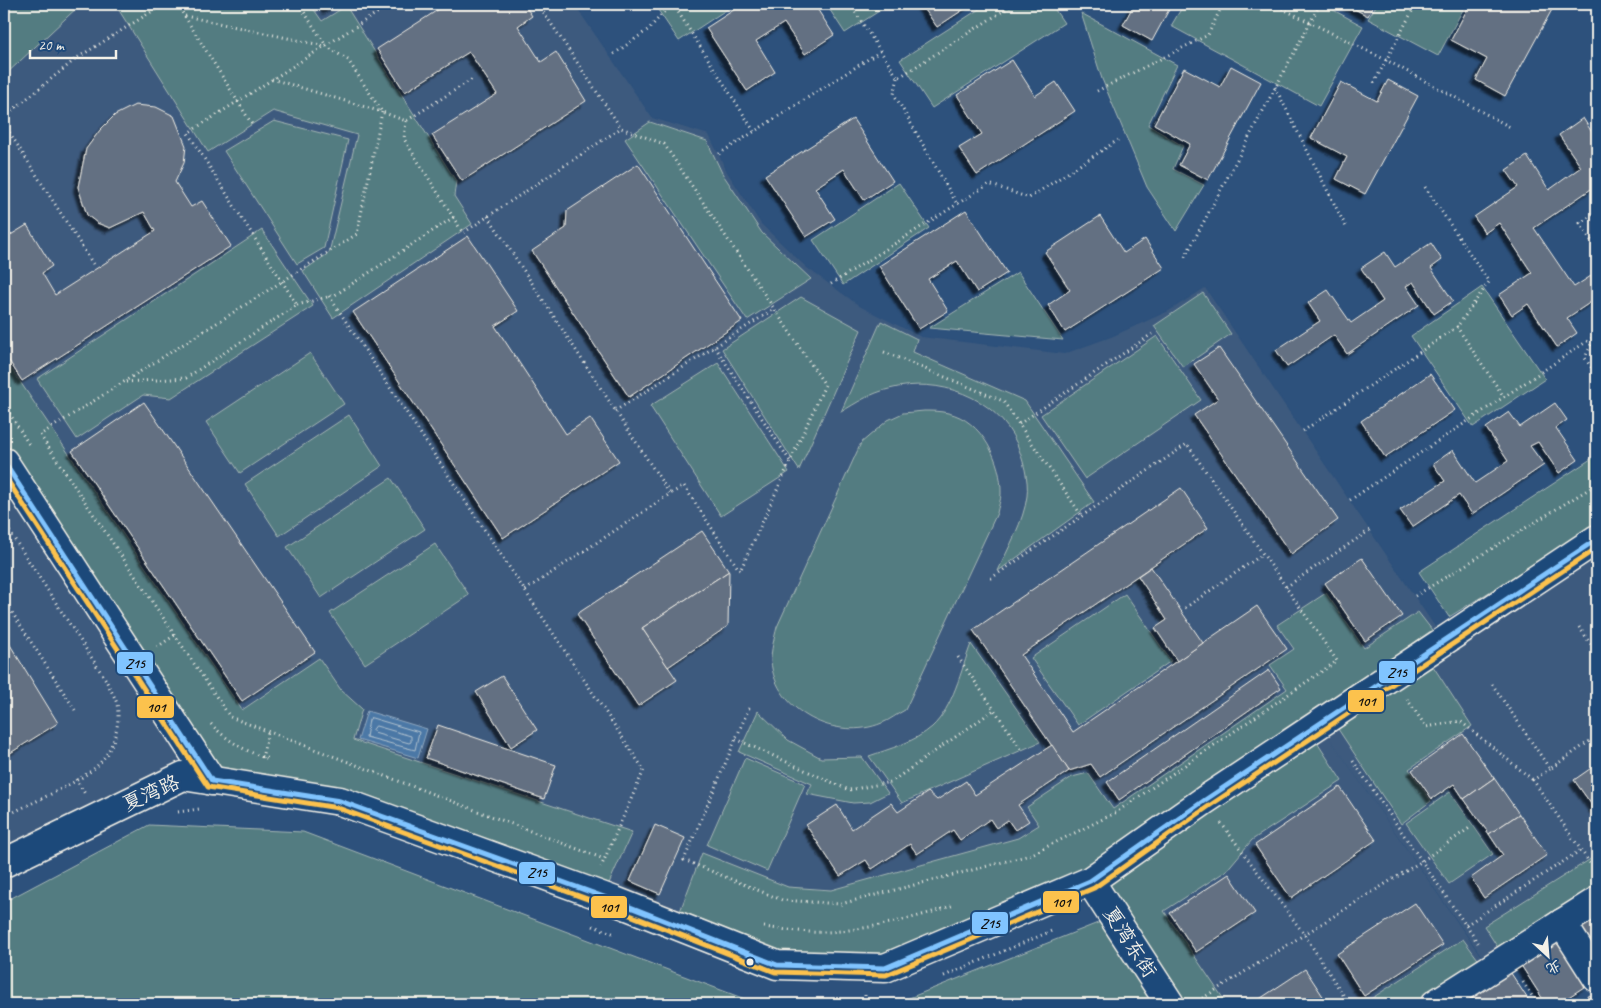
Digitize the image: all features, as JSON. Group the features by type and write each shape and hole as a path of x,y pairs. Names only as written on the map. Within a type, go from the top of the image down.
{"street":[{"path":"4,462 212,781"},
{"name":"夏湾路","path":"4,863 183,776 340,801 590,892 777,965 885,968 1090,880 1205,800 1597,539"},
{"name":"夏湾东街","path":"1090,880 1170,1004"},
{"path":"1435,1004 1597,901"},
{"path":"1562,923 1597,978"}],"path":[{"path":"4,117 77,58 164,4"},
{"path":"178,4 253,126"},
{"path":"299,4 326,46"},
{"path":"297,305 188,133 391,4"},
{"path":"524,591 684,486 740,571 825,385 664,144 621,128 538,4"},
{"path":"614,54 650,29 672,4 754,131"},
{"path":"850,4 898,78"},
{"path":"958,204 894,94 898,78 1014,4"},
{"path":"1096,92 1208,34 1223,4"},
{"path":"1273,4 1386,60 1512,128"},
{"path":"1185,257 1320,4"},
{"path":"1374,83 1416,4"},
{"path":"185,16 326,46 348,60 382,112 357,234 40,435 230,718 604,859"},
{"path":"719,154 880,51"},
{"path":"406,121 474,78"},
{"path":"272,80 382,112 406,121"},
{"path":"1275,87 1346,227"},
{"path":"406,121 404,139 463,233 621,128"},
{"path":"4,124 93,264"},
{"path":"831,284 989,184 1029,198 1118,140"},
{"path":"1303,431 1457,327 1489,282 1425,187"},
{"path":"1597,212 1580,223 1597,250"},
{"path":"488,216 670,494"},
{"path":"124,382 186,378 297,305 335,295 454,218"},
{"path":"329,296 644,770 590,892"},
{"path":"616,411 774,309"},
{"path":"1457,327 1504,397"},
{"path":"1597,331 1585,358 1597,376"},
{"path":"1019,424 1152,334"},
{"path":"1350,500 1595,336"},
{"path":"715,347 790,462"},
{"path":"884,352 1003,401 1082,516"},
{"path":"4,405 36,454"},
{"path":"749,708 684,860 782,900 841,904 1030,855 1115,814 1337,661 1187,444 990,579"},
{"path":"1415,596 1597,484"},
{"path":"4,523 106,680 117,703 118,727 109,749 98,765 76,779 4,817"},
{"path":"1286,587 1370,530"},
{"path":"1185,608 1263,554"},
{"path":"4,600 75,710"},
{"path":"1579,627 1597,653"},
{"path":"153,637 164,654"},
{"path":"958,657 1022,750"},
{"path":"1392,675 1426,727 1460,722 1533,780 1597,874"},
{"path":"1492,684 1550,769"},
{"path":"1399,704 1415,693"},
{"path":"736,739 849,790 891,782 994,710"},
{"path":"210,722 220,733 237,745 272,759"},
{"path":"1533,780 1597,736"},
{"path":"1353,761 1494,967"},
{"path":"174,812 201,809"},
{"path":"1214,829 1230,818"},
{"path":"1192,1004 1422,861 1471,827"},
{"path":"1228,833 1304,934 1349,1004"},
{"path":"1466,925 1581,850"},
{"path":"757,927 812,932 865,927 935,912 962,902"},
{"path":"587,924 624,938"},
{"path":"936,979 1055,929"},
{"path":"856,998 875,997"}],"shaded area":[{"path":"4,4 574,4 652,118 709,135 727,172 761,224 807,268 861,307 921,337 1064,354 1111,337 1169,311 1205,288 1444,640 1597,541 1597,899 1490,968 1319,723 1489,968 1432,1004 1174,1004 1093,881 884,966 777,963 341,800 213,779 4,459"},
{"path":"4,464 209,779 4,861"}],"green space":[{"path":"4,4 81,4 4,76"},
{"path":"115,4 310,4 322,21 346,6 456,181 454,196 472,224 333,318 303,271 329,253 357,135 273,111 208,152"},
{"path":"654,4 735,4 679,41"},
{"path":"826,4 890,4 845,33"},
{"path":"987,4 1051,4 1064,23 932,108 900,60"},
{"path":"1184,4 1322,4 1363,26 1319,106 1171,26"},
{"path":"1377,4 1466,4 1438,56 1368,19"},
{"path":"1081,13 1177,65 1148,125 1183,146 1173,169 1204,185 1176,231 1147,187 1102,79"},
{"path":"274,121 348,140 324,248 297,264 224,151"},
{"path":"650,122 707,141 722,173 762,233 811,279 747,320 625,139"},
{"path":"899,183 929,228 843,285 813,240"},
{"path":"262,230 313,306 171,398 143,395 77,439 37,379"},
{"path":"1018,272 1063,340 929,328"},
{"path":"1482,287 1545,379 1473,427 1411,336"},
{"path":"1203,293 1231,334 1183,367 1154,326"},
{"path":"801,297 861,330 799,470 722,349"},
{"path":"881,321 917,339 913,352 1025,401 1094,502 998,571 1019,525 1027,496 1027,483 1017,444 1007,427 995,413 980,402 963,394 927,385 908,386 882,391 841,412"},
{"path":"1157,336 1201,400 1085,479 1041,415"},
{"path":"310,353 344,404 240,473 206,422"},
{"path":"4,358 242,710 319,658 341,690 362,709 353,740 632,832 606,890 215,771 4,443"},
{"path":"718,363 789,472 721,516 650,406"},
{"path":"945,412 960,417 971,424 988,444 994,456 1000,482 1001,499 997,513 905,710 885,722 864,728 846,729 828,725 811,718 796,708 784,695 775,679 771,657 777,627 861,443 888,420 903,413"},
{"path":"349,415 382,466 279,536 245,484"},
{"path":"1597,455 1597,525 1449,617 1419,572"},
{"path":"391,478 425,529 321,598 287,547"},
{"path":"435,544 469,595 365,664 330,613"},
{"path":"1326,593 1364,648 1418,612 1432,630 1087,874 865,960 779,956 679,914 702,853 788,887 831,890 1018,838 1039,825 1027,807 1072,777 1088,773 1113,809 1287,689 1270,665 1294,649 1277,625"},
{"path":"1125,594 1171,661 1078,725 1031,658"},
{"path":"971,644 1040,742 902,803 869,756 902,745 932,727 946,710"},
{"path":"1429,660 1472,726 1409,769 1431,801 1401,824 1334,723"},
{"path":"758,711 788,740 821,758 862,757 888,793 870,802 853,803 807,794 812,784 739,752"},
{"path":"1312,735 1342,781 1252,840 1226,871 1164,911 1227,1004 1183,1004 1106,881"},
{"path":"745,758 805,784 767,871 707,845"},
{"path":"1450,792 1493,854 1449,884 1406,823"},
{"path":"149,825 303,832 758,1004 4,1004 4,902"},
{"path":"1597,855 1597,891 1500,951 1484,926"},
{"path":"1108,919 1165,1004 894,1004"},
{"path":"1463,939 1483,966 1423,1004 1363,1004"}],"water":[{"path":"367,711 427,729 418,758 358,740"}],"building":[{"path":"324,4 337,4 327,10"},
{"path":"447,4 524,4 532,16 518,26 541,62 556,52 586,101 462,181 432,135 497,94 469,52 405,92 377,49"},
{"path":"743,4 814,4 834,35 805,54 784,23 756,41 775,72 747,91 706,28"},
{"path":"921,4 972,4 937,27"},
{"path":"1134,4 1172,4 1152,41 1123,25"},
{"path":"1345,4 1374,4 1368,16"},
{"path":"1470,4 1555,4 1505,96 1476,80 1487,59 1451,40"},
{"path":"1012,60 1035,96 1056,82 1075,111 977,175 959,148 982,134 957,95"},
{"path":"1231,66 1261,82 1208,180 1179,165 1190,144 1154,124 1184,68 1220,87"},
{"path":"1388,80 1418,96 1365,194 1336,179 1347,157 1311,138 1341,82 1377,101"},
{"path":"135,105 156,107 174,116 186,146 184,163 175,182 191,207 202,201 231,246 22,381 4,353 4,239 27,225 52,266 42,273 55,295 155,231 144,212 110,228 97,223 87,215 78,187 86,149 100,130 115,115"},
{"path":"1583,118 1593,134 1597,131 1597,185 1534,228 1574,287 1591,276 1597,285 1597,298 1567,318 1577,333 1557,347 1528,304 1512,315 1499,295 1532,273 1499,223 1485,233 1474,217 1518,187 1506,170 1527,156 1549,190 1581,167 1559,135"},
{"path":"853,119 893,181 864,200 844,169 815,188 835,219 806,237 765,175"},
{"path":"638,164 742,321 629,397 532,251 566,228 567,211"},
{"path":"966,210 1007,273 977,292 957,261 928,279 948,311 919,329 879,266"},
{"path":"1100,216 1124,253 1145,239 1164,268 1065,332 1048,305 1070,290 1045,252"},
{"path":"468,236 518,311 495,326 566,434 590,418 619,461 503,538 353,312"},
{"path":"1431,243 1442,260 1431,268 1453,301 1434,314 1413,282 1406,286 1419,305 1347,354 1334,335 1287,367 1276,350 1320,321 1308,303 1328,290 1351,323 1383,301 1361,268 1385,252 1395,267"},
{"path":"1219,348 1338,520 1291,554 1194,415 1218,399 1194,364"},
{"path":"1430,374 1455,410 1385,457 1361,421"},
{"path":"144,402 315,652 242,701 72,451"},
{"path":"1555,403 1567,420 1556,428 1578,460 1559,473 1538,442 1530,446 1544,465 1472,514 1459,495 1412,527 1400,510 1445,481 1433,464 1453,450 1475,483 1508,461 1486,428 1509,412 1520,427"},
{"path":"1181,488 1208,528 1021,655 1073,732 1257,606 1287,649 1100,777 1091,764 1069,771 973,630"},
{"path":"702,531 729,571 642,628 677,680 638,706 577,614"},
{"path":"1362,558 1402,616 1365,641 1325,583"},
{"path":"1151,567 1203,643 1177,661 1155,628 1167,620 1138,576"},
{"path":"729,571 728,626 668,667 642,628"},
{"path":"4,635 58,723 4,757"},
{"path":"1269,670 1281,688 1119,800 1107,782"},
{"path":"502,676 537,730 511,747 476,692"},
{"path":"438,725 556,765 544,799 426,758"},
{"path":"1463,734 1494,778 1464,799 1454,784 1432,799 1412,770"},
{"path":"1052,745 1069,771 1018,805 1029,821 1015,830 1008,820 996,828 990,819 960,840 953,830 917,854 910,844 872,869 866,860 840,876 806,825 837,805 852,829 891,803 898,812 928,792 937,800 966,781 975,795"},
{"path":"1597,764 1597,812 1574,780"},
{"path":"1494,778 1519,814 1489,834 1464,799"},
{"path":"1340,787 1376,840 1291,898 1255,845"},
{"path":"1519,814 1547,855 1484,898 1471,878 1503,855 1489,834"},
{"path":"655,825 685,838 660,894 630,881"},
{"path":"1229,874 1255,913 1196,952 1170,913"},
{"path":"1415,903 1443,945 1364,996 1337,954"},
{"path":"1597,915 1597,953 1580,926"},
{"path":"1555,935 1587,985 1558,1004 1546,1004 1517,959"},
{"path":"1507,967 1531,1004 1476,1004 1468,991"},
{"path":"1305,969 1328,1004 1252,1004"},
{"path":"1590,995 1596,1004 1576,1004"}],"transit line":[{"name":"Z15","path":"4,462 212,781 340,801 615,901 777,965 885,968 1090,881 1205,800 1597,539"},
{"name":"101","path":"4,475 208,787 338,808 612,908 775,972 886,975 1094,888 1209,806 1597,548"}]}
